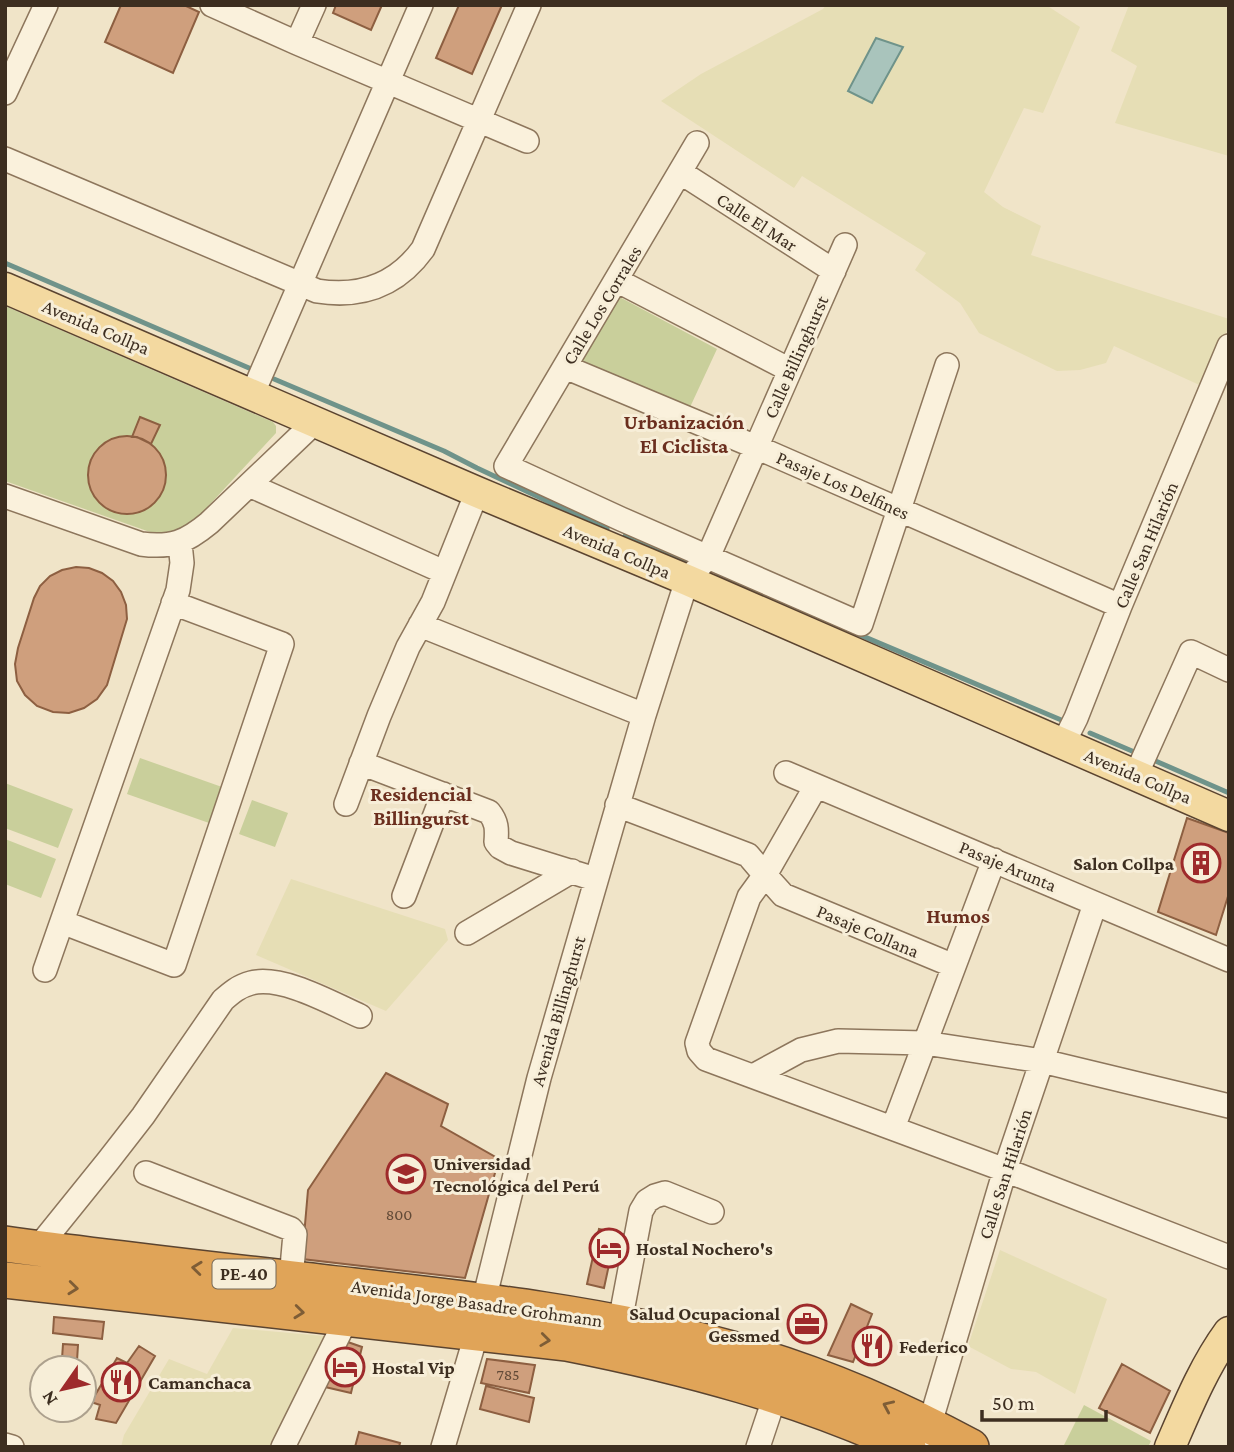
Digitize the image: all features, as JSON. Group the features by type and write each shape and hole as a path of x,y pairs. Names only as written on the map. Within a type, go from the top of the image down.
{"highway":[{"name":"Avenida Jorge Basadre Grohmann","path":"21,1246 140,1278 481,1316 620,1322 697,1339 773,1361 847,1388 920,1439"},
{"name":"Avenida Jorge Basadre Grohmann","path":"5,1280 291,1279 354,1302"},
{"name":"Avenida Jorge Basadre Grohmann","path":"481,1316 567,1343 696,1373 920,1439 971,1447"}],"main road":[{"name":"Avenida Collpa","path":"5,288 1229,816"},
{"path":"1171,1447 1185,1411 1226,1342"}],"street":[{"path":"5,93 46,5"},
{"path":"212,5 527,141"},
{"path":"297,43 314,5"},
{"path":"252,395 421,5"},
{"path":"5,159 317,291 355,293 378,286 398,275 423,249 529,5"},
{"name":"Calle Los Corrales","path":"621,519 506,466 697,143"},
{"name":"Calle El Mar","path":"680,172 834,271"},
{"name":"Calle Billinghurst","path":"687,580 708,557 845,244"},
{"path":"616,280 790,370"},
{"name":"Calle San Hilarión","path":"1063,744 1229,346"},
{"path":"609,548 621,519 861,624 947,365"},
{"name":"Pasaje Los Delfines","path":"565,367 757,447 1120,606"},
{"path":"5,496 141,544 159,546 180,542 194,536 209,523 315,422"},
{"path":"249,485 444,572"},
{"path":"346,804 403,658 433,601 477,492"},
{"path":"45,970 178,590 182,563 180,542"},
{"name":"Avenida Billinghurst","path":"443,1447 481,1316 539,1078 617,805 687,580"},
{"path":"62,922 174,965 282,644 173,603"},
{"path":"419,625 644,715"},
{"path":"1136,775 1191,652 1229,670"},
{"path":"361,763 489,812 495,819 496,842 500,847 595,880"},
{"name":"Pasaje Arunta","path":"786,773 1229,960"},
{"path":"816,786 765,875 749,897 697,1043 699,1051 706,1059 1229,1257"},
{"path":"404,896 443,794"},
{"path":"617,805 748,855 765,875"},
{"path":"893,1128 994,860"},
{"path":"467,933 572,872"},
{"name":"Pasaje Collana","path":"765,875 783,895 954,967"},
{"name":"Calle San Hilarión","path":"920,1439 1005,1170 1095,904"},
{"path":"21,1246 108,1161 143,1116 223,1000 237,988 249,983 277,982 360,1016"},
{"path":"753,1076 801,1050 838,1041 925,1043 1042,1061 1229,1106"},
{"path":"146,1173 291,1229 295,1234 291,1279"},
{"path":"620,1322 641,1210 647,1201 664,1193 712,1212"},
{"path":"284,1447 354,1302"},
{"path":"758,1447 775,1396"},
{"path":"5,1445 12,1447"}],"shaded area":[{"path":"826,5 1046,5 1080,27 1043,113 1024,108 984,192 1003,207 1041,226 1031,255 1229,319 1206,388 1114,346 1106,363 1080,370 1057,371 979,333 960,303 915,270 926,253 802,176 794,188 661,101 701,74"},
{"path":"1129,5 1229,5 1229,156 1115,123 1137,66 1111,51"},
{"path":"291,879 445,929 448,940 386,1011 256,955"},
{"path":"1000,1250 1107,1299 1075,1394 1036,1372 1011,1369 968,1346"},
{"path":"233,1328 324,1336 276,1447 121,1447 124,1435 169,1359 207,1374"}],"green space":[{"path":"612,293 717,349 685,418 568,366"},
{"path":"5,306 273,422 276,433 187,529 173,533 150,532 5,481"},
{"path":"140,758 222,787 209,823 127,794"},
{"path":"5,783 73,809 58,848 5,828"},
{"path":"252,800 288,813 275,847 239,834"},
{"path":"5,839 56,859 41,898 5,884"},
{"path":"1084,1405 1151,1441 1148,1447 1063,1447"}],"water":[{"path":"876,38 903,47 872,103 848,91"}],"building":[{"path":"121,5 184,5 199,12 173,73 105,42"},
{"path":"336,5 382,5 371,30 333,13"},
{"path":"459,5 502,5 472,74 436,58"},
{"path":"140,417 160,425 151,444 132,437"},
{"path":"127,436 142,439 159,453 166,475 163,490 149,507 127,514 112,511 95,497 88,475 91,460 105,443"},
{"path":"76,567 89,568 113,581 126,605 127,619 107,685 97,699 84,708 69,713 53,712 37,706 25,695 17,681 15,664 40,586 50,576"},
{"name":"Salon Collpa","path":"1187,818 1229,833 1229,893 1216,935 1158,912"},
{"name":"Universidad Tecnológica del Perú","path":"386,1073 448,1104 441,1126 499,1159 465,1278 302,1259 308,1190"},
{"name":"Hostal Nochero's","path":"599,1229 627,1235 621,1263 610,1260 604,1288 587,1284"},
{"path":"851,1304 872,1314 853,1362 828,1355"},
{"path":"54,1317 104,1322 102,1339 53,1333"},
{"name":"Hostal Vip","path":"342,1340 362,1347 351,1393 325,1387"},
{"path":"63,1344 78,1345 77,1354 62,1354"},
{"name":"Camanchaca","path":"139,1346 155,1356 116,1423 98,1419 98,1390 117,1358 127,1363"},
{"path":"487,1359 535,1365 529,1393 481,1383"},
{"path":"1122,1364 1170,1391 1150,1433 1099,1408"},
{"path":"486,1386 534,1398 529,1422 480,1409"},
{"path":"359,1432 400,1443 399,1447 355,1447"}],"waterway":[{"path":"5,263 249,368"},
{"path":"274,379 444,451 607,529"},
{"path":"625,536 691,564"},
{"path":"718,575 1066,722"},
{"path":"1090,733 1139,754"},
{"path":"1151,759 1229,793"}],"place":[{"name":"Salon Collpa","path":"1201,863"},
{"name":"Universidad Tecnológica del Perú","path":"406,1174"},
{"name":"Hostal Nochero's","path":"609,1248"},
{"name":"Salud Ocupacional Gessmed","path":"807,1324"},
{"name":"Federico","path":"872,1346"},
{"name":"Hostal Vip","path":"345,1367"},
{"name":"Camanchaca","path":"121,1382"}],"district":[{"name":"Urbanización El Ciclista","path":"684,434"},
{"name":"Residencial Billingurst","path":"421,806"},
{"name":"Humos","path":"958,916"}]}
